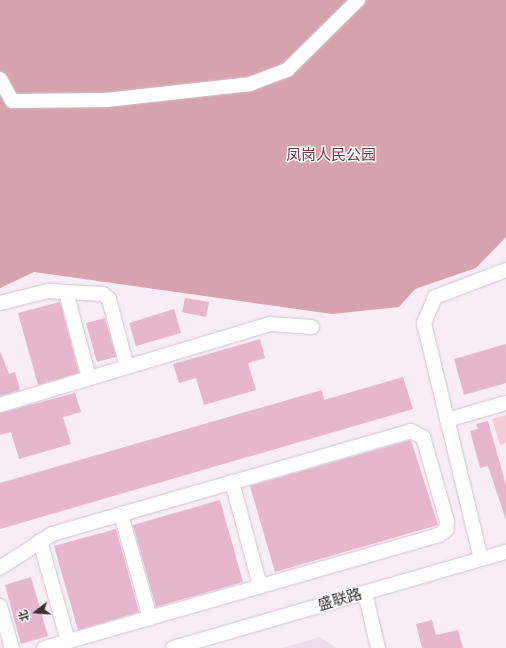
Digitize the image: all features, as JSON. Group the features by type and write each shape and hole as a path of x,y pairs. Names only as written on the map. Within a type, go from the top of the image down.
{"street":[{"path":"0,78 12,100 106,100 250,84 287,70 358,0"},
{"path":"481,559 426,332 426,313 435,297 443,292 506,270"},
{"path":"0,303 32,292 103,294 109,299 127,367"},
{"path":"66,292 89,378"},
{"path":"0,405 270,324 312,327"},
{"path":"447,420 506,403"},
{"path":"0,568 52,534 411,431 423,437 447,521 446,530 439,535 44,648"},
{"path":"232,482 260,586"},
{"path":"121,514 150,618"},
{"path":"40,541 68,641"},
{"name":"盛联路","path":"173,648 506,552"},
{"path":"365,593 378,648"},
{"path":"0,606 12,648"}],"shaded area":[{"path":"506,415 506,443 500,445 492,419"},
{"path":"320,637 337,648 281,648"}],"green space":[{"name":"凤岗人民公园","path":"0,0 506,0 506,237 476,268 415,289 399,307 332,314 34,272 0,288"}],"building":[{"path":"185,298 209,302 206,317 182,312"},
{"path":"60,302 79,373 38,385 18,313"},
{"path":"174,309 181,333 136,346 129,323"},
{"path":"105,318 116,357 97,362 86,323"},
{"path":"260,339 265,358 248,363 256,390 204,405 196,378 179,383 173,364"},
{"path":"506,344 506,383 464,395 454,359"},
{"path":"0,351 9,374 15,372 20,390 0,396"},
{"path":"403,377 413,409 0,529 0,483 322,390 324,400"},
{"path":"75,393 81,412 63,417 71,444 19,459 11,432 0,435 0,413"},
{"path":"488,421 506,485 506,520 488,466 480,468 470,431 478,429 476,424"},
{"path":"411,440 438,525 275,572 250,486"},
{"path":"220,500 243,582 156,607 133,525"},
{"path":"116,529 139,612 78,630 54,546"},
{"path":"31,577 48,636 21,644 5,585"},
{"path":"432,620 436,635 458,630 463,648 422,648 416,624"}]}
